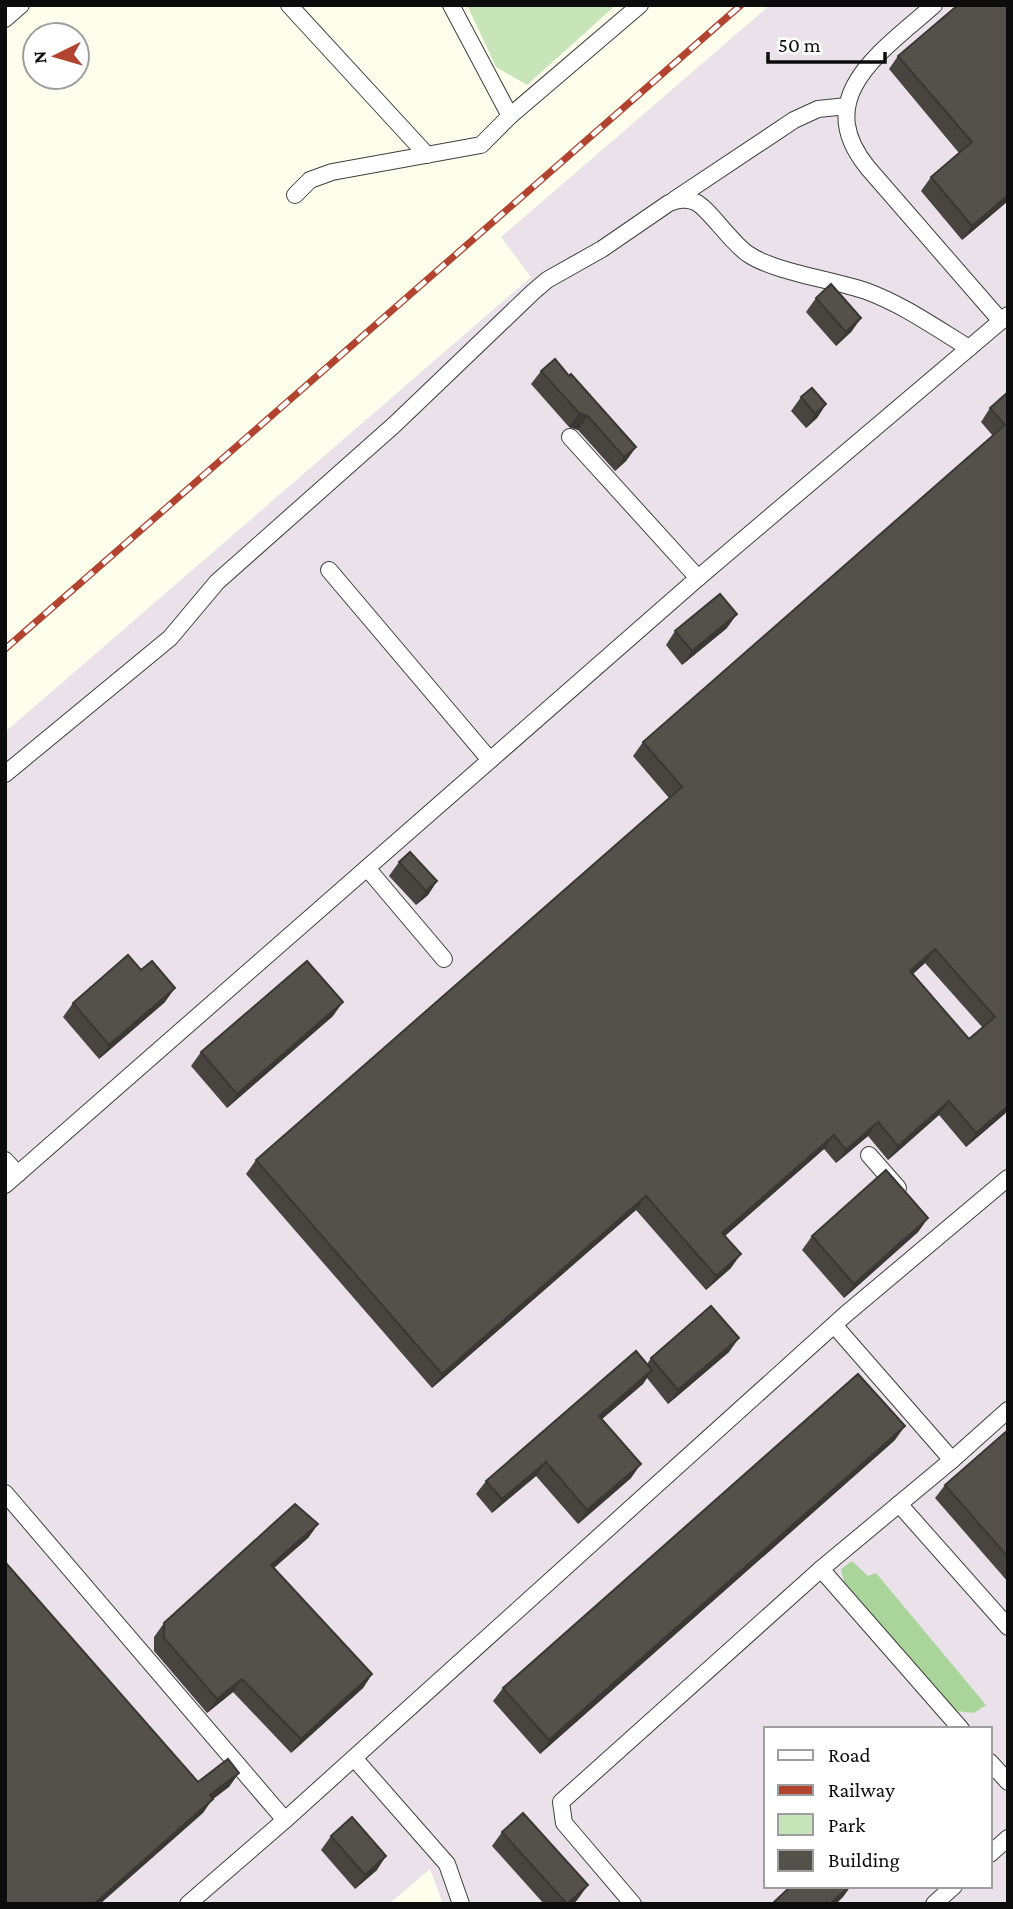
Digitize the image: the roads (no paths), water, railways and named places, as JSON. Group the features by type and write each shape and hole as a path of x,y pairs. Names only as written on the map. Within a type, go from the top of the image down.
{"street":[{"path":"5,19 21,5"},
{"path":"289,5 427,155"},
{"path":"451,5 510,116"},
{"path":"295,195 310,180 332,172 481,145 510,116 640,5"},
{"path":"5,1160 11,1180 698,578 1004,318 856,154 849,138 846,118 853,84 862,72 934,5"},
{"path":"5,774 170,638 217,582 394,425 547,280 602,249 794,120 818,109 847,106"},
{"path":"669,203 680,200 698,202 731,240 749,255 767,263 838,282 884,298 969,348"},
{"path":"570,436 698,578"},
{"path":"329,570 490,760"},
{"path":"367,868 444,959"},
{"path":"869,1156 913,1205"},
{"path":"188,1904 285,1820 834,1325 935,1229 1008,1178"},
{"path":"834,1325 952,1460"},
{"path":"633,1904 564,1823 562,1802 821,1569 1008,1410"},
{"path":"5,1493 285,1820"},
{"path":"899,1504 1008,1627"},
{"path":"821,1569 959,1727"},
{"path":"354,1758 447,1864 461,1904"},
{"path":"992,1764 1008,1782"},
{"path":"992,1852 1008,1838"},
{"path":"934,1904 952,1888"}],"railway":[{"path":"5,649 741,5"}]}
